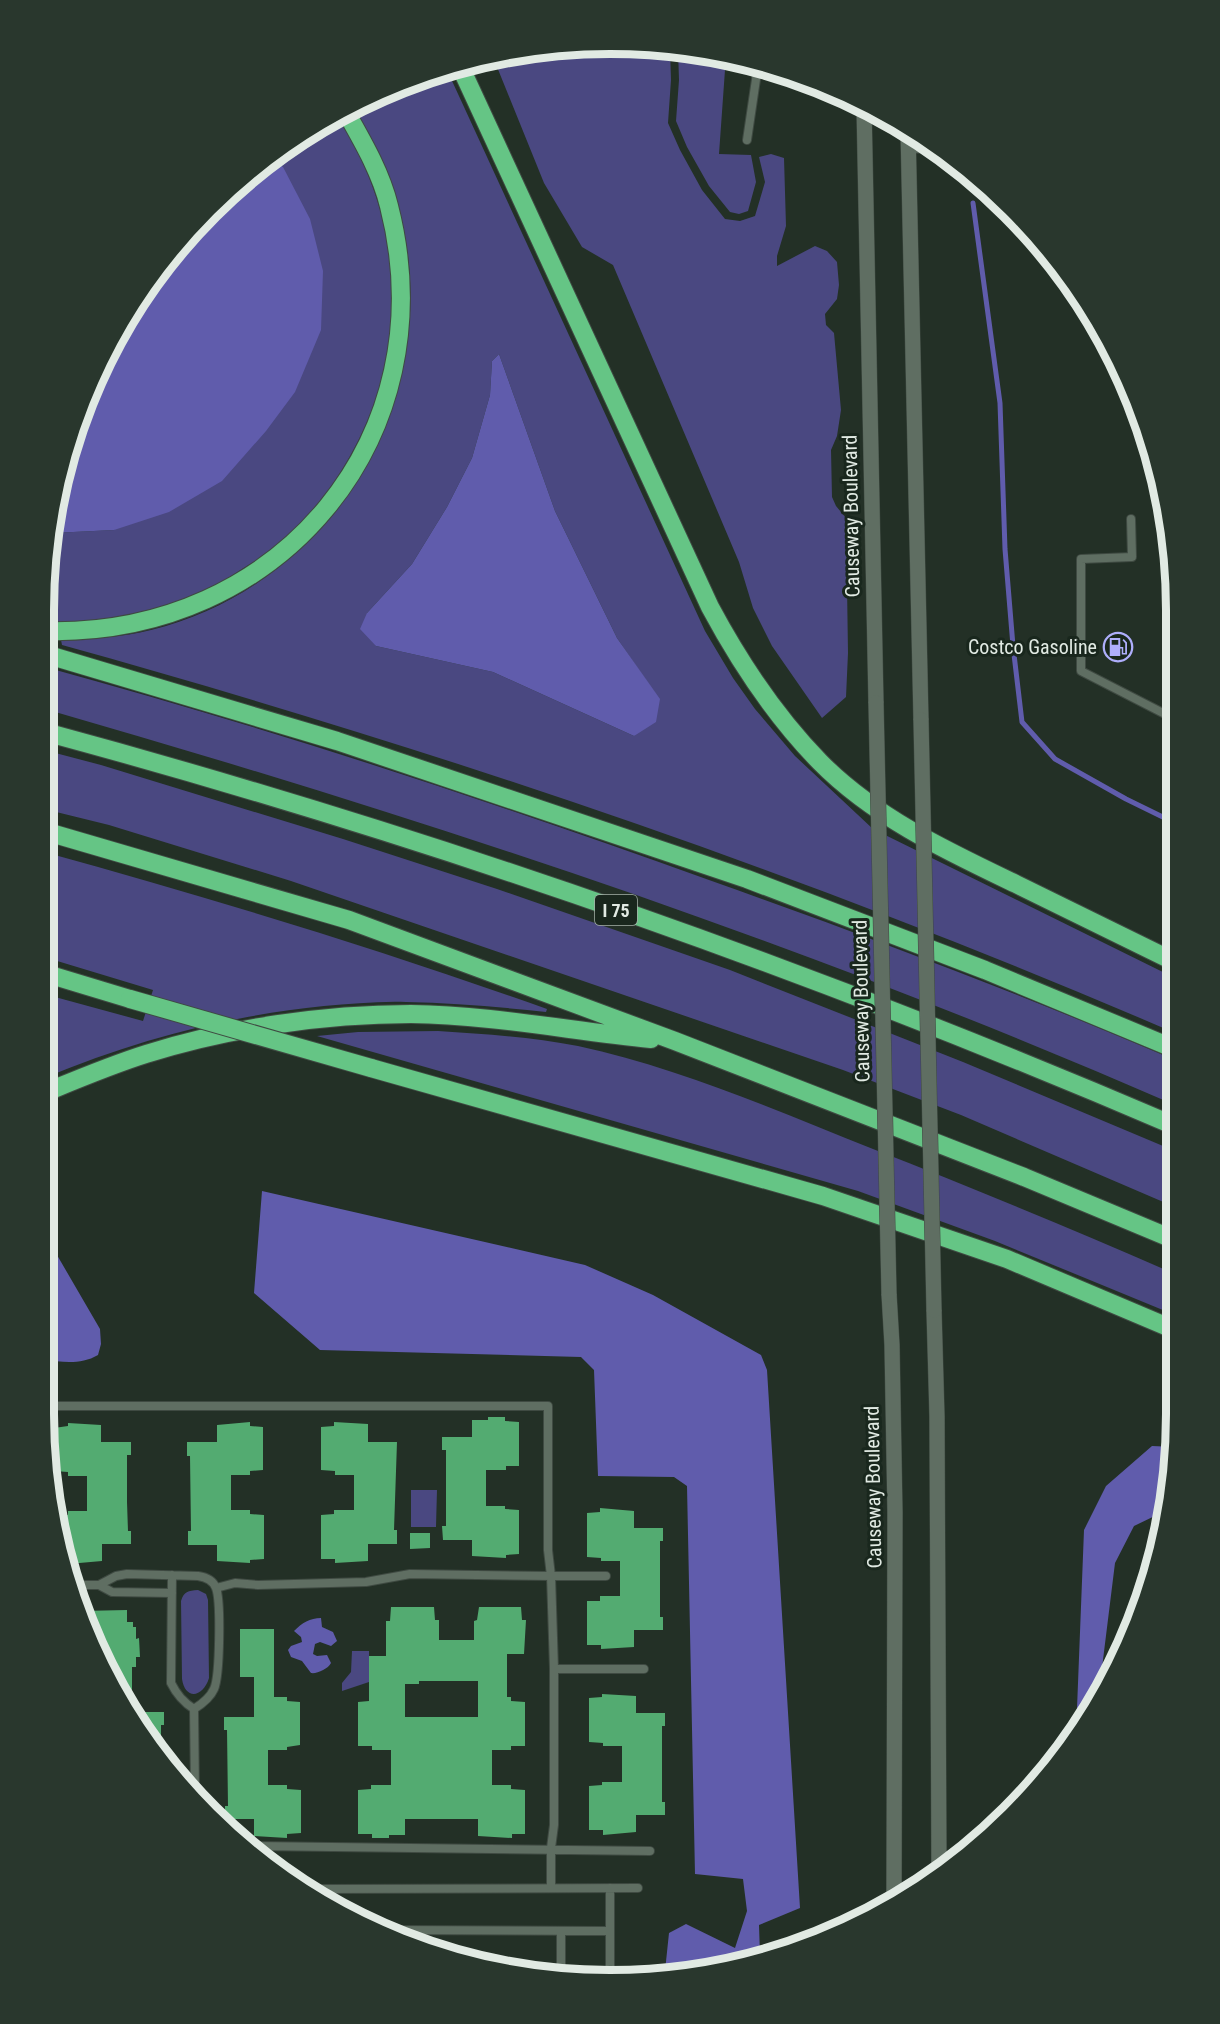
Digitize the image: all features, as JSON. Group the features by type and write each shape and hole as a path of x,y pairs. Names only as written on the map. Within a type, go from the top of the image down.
{"highway":[{"path":"464,74 710,607 748,674 783,720 821,763 855,792 908,828 975,865 1166,958"},
{"path":"54,631 126,626 195,606 226,591 261,570 292,545 344,486 362,455 378,423 397,358 401,271 389,204 377,170 350,119"},
{"path":"54,657 337,741 747,879 985,970 1166,1045"},
{"name":"I 75","path":"54,735 302,807 507,872 620,911 1040,1068 1166,1122"},
{"path":"54,834 349,920 675,1041 1024,1177 1166,1236"},
{"path":"54,976 823,1196 1007,1259 1166,1326"},
{"path":"54,1089 146,1054 203,1038 328,1018 373,1015 453,1016 675,1041"}],"main road":[{"name":"Causeway Boulevard","path":"864,115 895,1513 894,1892"},
{"path":"908,141 937,1429 939,1862"}],"lane":[{"path":"747,140 757,74"},
{"path":"908,148 919,148"},
{"path":"1131,519 1132,557 1081,559 1081,671 1163,713"},
{"path":"54,1406 548,1406 548,1550 554,1669 554,1825 550,1888"},
{"path":"81,1585 99,1585 116,1576 127,1574 201,1576 210,1580 216,1588 218,1598 218,1679 213,1692 195,1709"},
{"path":"216,1588 235,1583 359,1582 410,1574 606,1576"},
{"path":"172,1575 171,1683 184,1702 195,1709"},
{"path":"99,1585 119,1593 172,1593"},
{"path":"554,1669 644,1670"},
{"path":"195,1709 195,1784"},
{"path":"261,1846 650,1851"},
{"path":"609,1888 610,1970"},
{"path":"321,1889 638,1888"},
{"path":"403,1930 610,1931"},
{"path":"561,1931 561,1968"}],"shaded area":[{"path":"610,54 670,58 668,123 702,190 725,219 740,221 755,216 765,182 759,157 771,154 784,158 786,226 777,256 777,266 815,246 827,251 837,262 839,285 837,299 825,314 826,325 834,333 841,410 837,436 831,450 832,497 846,518 848,653 846,697 822,718 772,646 753,608 739,562 613,265 582,247 544,183 497,66 574,55"},
{"path":"678,58 725,67 719,154 751,155 756,182 748,211 739,214 730,212 709,186 687,147 676,121"},
{"path":"451,78 705,631 755,709 795,756 873,829 1166,974 1166,1029 902,921 625,820 345,728 62,645 61,640 107,637 151,630 216,607 274,571 323,525 363,470 391,409 407,343 410,275 398,207 379,156 357,115 397,96","holes":["499,354 555,511 617,638 659,699 634,736 493,672 376,646 367,613 412,564 447,507 472,458 490,395 492,361"]},
{"path":"342,123 362,160 379,205 389,251 392,298 389,344 378,390 361,435 336,479 294,532 277,547 217,586 164,608 128,617 54,622 55,574 60,533 114,530 283,167 280,163"},
{"path":"280,163 310,219 323,271 321,330 295,392 266,431 222,481 169,512 114,530 60,533 73,466 96,397 128,332 169,272 217,217 243,192"},
{"path":"499,354 555,511 617,638 660,699 656,722 634,736 493,672 376,646 360,629 367,613 412,564 447,507 472,458 490,395 492,361"},
{"path":"54,669 296,740 462,794 768,901 1002,989 1166,1056 1166,1101 898,991 758,938 474,840 189,751 54,712"},
{"path":"54,753 343,839 497,889 730,970 963,1062 1166,1147 1166,1203 961,1115 843,1070 291,881 109,825 54,811"},
{"path":"54,855 297,926 547,1009 546,1012 459,1004 396,1002 288,1010 217,1023 147,1041 54,1074 54,997 143,1021 153,990 54,960"},
{"path":"438,1031 526,1038 616,1055 691,1078 1025,1210 1166,1270 1166,1311 995,1241 858,1191 317,1036 358,1032"},
{"path":"262,1191 585,1265 653,1295 761,1355 767,1370 800,1908 759,1925 760,1949 718,1959 665,1967 669,1933 686,1924 735,1948 747,1911 743,1879 695,1874 687,1486 674,1477 598,1476 594,1370 581,1357 320,1350 254,1293"},
{"path":"54,1250 100,1329 101,1344 98,1355 92,1358 72,1362 54,1361"},
{"path":"1152,1446 1165,1447 1156,1515 1134,1526 1115,1563 1101,1675 1077,1716 1084,1530 1106,1486"},
{"path":"411,1490 437,1490 436,1527 411,1527"},
{"path":"198,1590 206,1594 208,1600 209,1678 203,1690 194,1694 187,1691 182,1679 181,1601 187,1592"},
{"path":"321,1618 322,1627 333,1632 337,1641 331,1646 320,1642 315,1644 313,1654 327,1655 331,1663 322,1671 311,1673 302,1661 291,1657 288,1650 291,1646 302,1642 301,1637 294,1631 306,1622"},
{"path":"352,1651 369,1651 369,1682 342,1691 342,1683 351,1672"}],"building":[{"path":"488,1417 505,1417 505,1421 519,1422 519,1466 506,1466 506,1470 486,1470 486,1506 505,1506 505,1509 519,1510 519,1554 506,1555 506,1558 472,1556 472,1540 443,1540 442,1526 446,1526 446,1450 442,1450 442,1437 472,1437 472,1420 488,1420"},
{"path":"250,1422 250,1426 263,1427 263,1470 250,1471 250,1475 231,1475 231,1510 250,1510 250,1514 264,1515 264,1559 250,1560 250,1563 217,1561 217,1545 188,1545 188,1531 191,1531 190,1456 187,1456 187,1442 217,1442 217,1425"},
{"path":"334,1422 368,1424 368,1442 397,1442 394,1530 397,1530 397,1544 368,1544 368,1561 335,1563 335,1559 321,1559 321,1515 334,1514 334,1510 354,1510 354,1475 335,1475 335,1471 321,1470 321,1427 334,1426"},
{"path":"68,1423 101,1425 101,1442 131,1442 131,1455 127,1455 127,1502 131,1544 102,1544 102,1561 75,1563 73,1558 64,1515 68,1515 68,1511 87,1511 87,1476 68,1476 68,1472 57,1471 54,1428 68,1426"},
{"path":"600,1508 634,1511 634,1528 663,1528 663,1541 660,1541 660,1617 663,1617 663,1630 634,1630 634,1647 601,1649 601,1645 587,1645 587,1601 600,1601 600,1596 620,1596 620,1561 601,1561 601,1558 587,1557 587,1513 600,1512"},
{"path":"410,1533 430,1533 430,1548 410,1549"},
{"path":"391,1607 434,1607 435,1620 439,1620 439,1640 474,1640 474,1621 477,1620 479,1607 521,1607 522,1620 526,1620 524,1654 507,1654 507,1697 511,1697 511,1701 525,1702 525,1746 511,1746 511,1750 492,1750 492,1785 511,1785 511,1789 525,1790 525,1834 512,1834 512,1838 478,1836 478,1819 405,1819 405,1835 372,1838 372,1834 358,1834 358,1790 371,1789 371,1785 391,1785 391,1750 372,1750 372,1746 358,1746 358,1702 369,1701 369,1656 386,1656 386,1621 390,1621","holes":["419,1681 478,1681 478,1717 405,1717 405,1684 419,1684"]},
{"path":"127,1610 127,1622 133,1622 133,1627 136,1627 140,1657 136,1657 136,1667 132,1667 132,1698 111,1660 90,1611"},
{"path":"240,1629 274,1629 274,1697 287,1697 287,1701 300,1702 300,1745 287,1747 287,1750 268,1750 268,1785 287,1785 287,1789 301,1790 301,1833 287,1834 287,1838 254,1836 254,1819 229,1819 225,1815 225,1806 228,1806 227,1730 224,1730 224,1717 254,1717 254,1677 240,1677"},
{"path":"602,1694 636,1696 636,1713 665,1713 665,1726 662,1726 662,1802 665,1802 665,1815 636,1815 636,1832 603,1835 603,1830 589,1830 589,1786 602,1785 602,1782 622,1782 622,1746 603,1746 603,1743 589,1742 589,1698 602,1697"},
{"path":"141,1712 164,1712 164,1725 161,1725 161,1741"}],"waterway":[{"path":"973,203 1000,403 1005,549 1022,722 1055,759 1166,819"}],"place":[{"name":"Costco Gasoline","path":"1118,647"}]}
